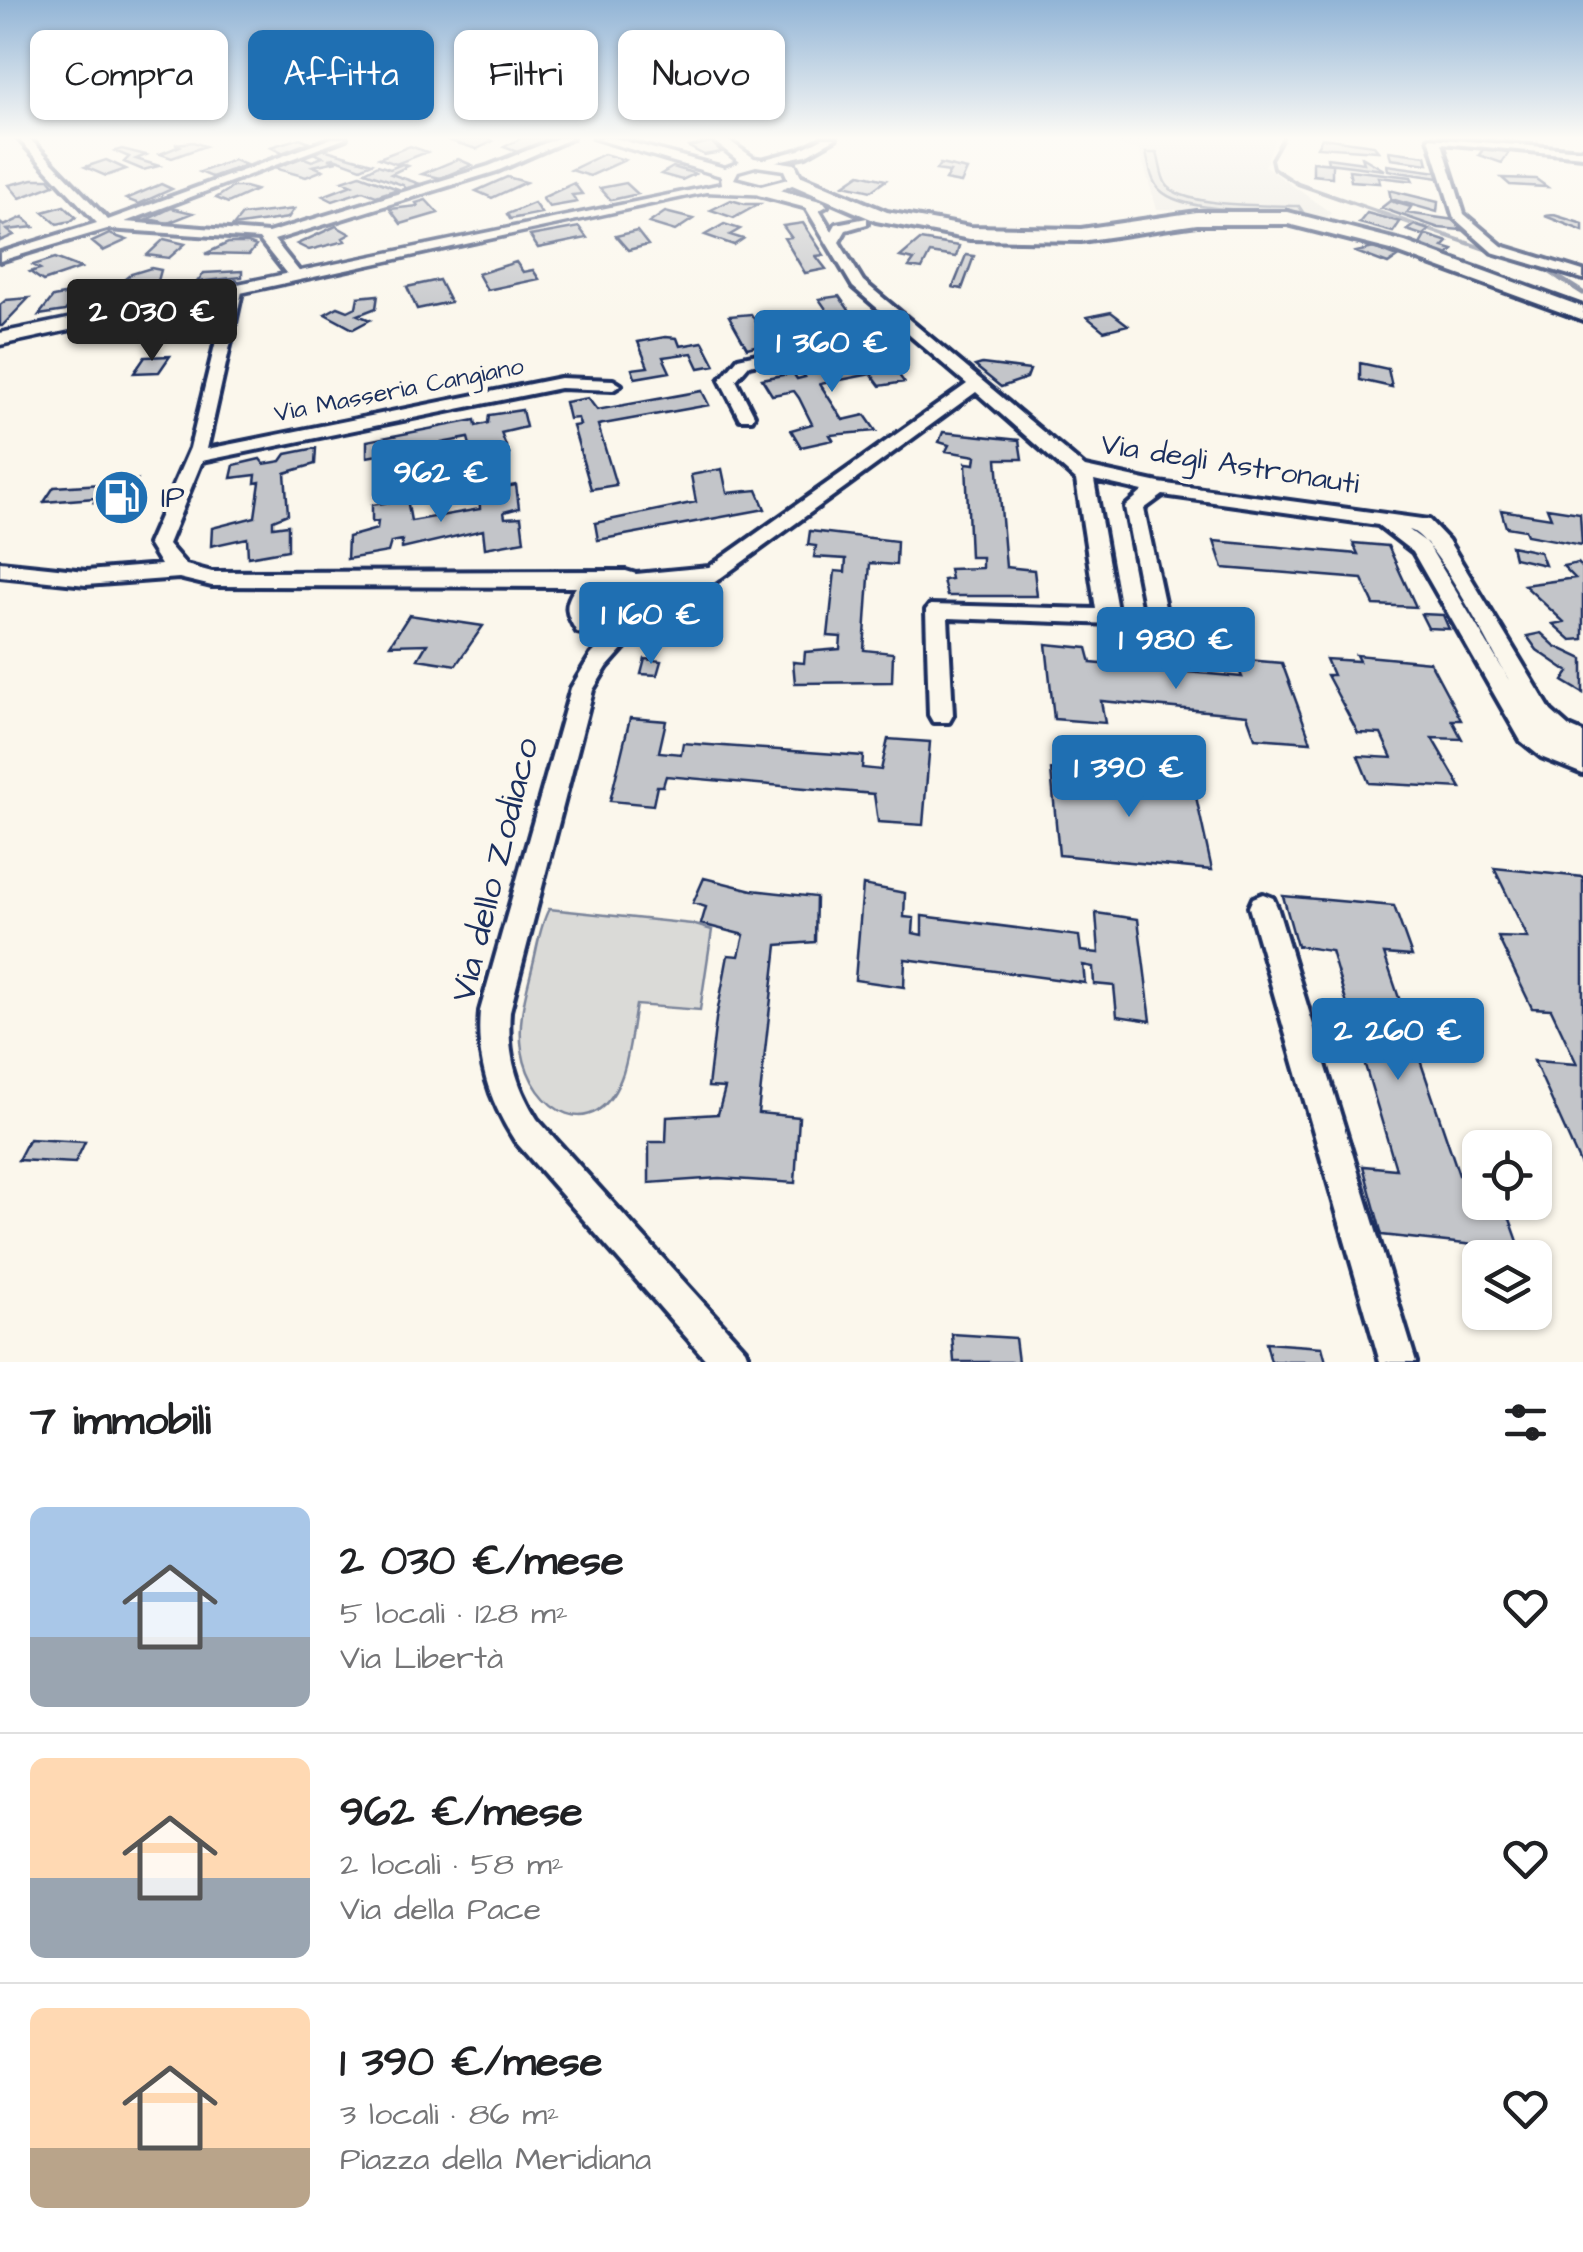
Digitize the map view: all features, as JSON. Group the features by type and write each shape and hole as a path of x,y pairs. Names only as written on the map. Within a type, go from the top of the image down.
{"main road":[{"path":"803,202 862,221 934,236 1014,245 1096,243 1234,223 1298,226 1363,236"},
{"path":"850,202 882,217 970,233 1100,234 1228,216 1288,218 1363,236 1583,314"}],"street":[{"path":"84,202 106,225 269,238 336,211 380,202"},
{"path":"0,257 167,202"},
{"path":"0,340 642,202"},
{"path":"1454,202 1458,215 1497,249 1583,274"},
{"name":"Via degli Astronauti","path":"808,203 858,284 1078,470 1158,489 1378,516 1420,548 1529,734 1562,757 1583,764"},
{"path":"833,242 841,227 862,221"},
{"path":"269,238 295,275"},
{"path":"179,571 163,558 158,544 196,456 236,287"},
{"path":"746,415 728,380 744,361 908,327"},
{"name":"Via Masseria Cangiano","path":"196,456 560,383 613,385"},
{"name":"Via dello Zodiaco","path":"732,1362 526,1130 506,1100 496,1070 492,1042 495,1010 582,688 598,661 638,623 675,601 976,385"},
{"path":"1078,470 1117,533 1157,619"},
{"path":"1108,617 1117,533 1134,507 1158,489"},
{"path":"1378,516 1422,525 1441,545 1543,718 1561,734 1583,743"},
{"path":"0,568 86,578 179,571 212,579 638,581 710,573"},
{"path":"522,579 562,600 580,619 606,632 638,623 653,600 638,581"},
{"path":"582,688 578,598 601,580"},
{"path":"941,715 936,610 1186,621"},
{"path":"1263,907 1398,1362"}],"shaded area":[{"path":"1155,202 1315,202 1331,213 1320,223 1281,214 1157,209"},
{"path":"1183,202 1299,206 1303,212 1228,209"},
{"path":"549,909 692,924 712,930 700,1010 636,1005 623,1073 612,1096 598,1110 582,1116 566,1114 538,1091 522,1050 524,1005"}],"building":[{"path":"427,202 438,213 401,224 390,209 418,206 416,203"},
{"path":"545,202 577,202 549,207"},
{"path":"728,202 759,204 734,218 711,210"},
{"path":"1392,202 1411,207 1407,213 1454,220 1461,230 1439,228 1381,208"},
{"path":"1400,202 1438,202 1437,212"},
{"path":"534,203 541,213 510,219 507,214"},
{"path":"64,206 76,217 71,221 57,224 43,212"},
{"path":"171,208 193,213 168,223 148,219"},
{"path":"294,209 288,218 233,226 242,215"},
{"path":"665,212 693,219 675,231 649,223"},
{"path":"1367,213 1400,222 1393,232 1359,223"},
{"path":"1545,216 1583,224 1583,231"},
{"path":"23,217 34,227 7,230 14,235 0,241 0,223 4,226"},
{"path":"803,223 824,255 816,256 826,269 805,273 784,238 791,237 783,226"},
{"path":"724,224 740,229 730,235 743,239 734,245 705,235"},
{"path":"1414,225 1429,230 1424,234 1448,242 1443,247 1453,250 1445,257 1418,248 1425,236 1407,230"},
{"path":"336,226 350,234 343,238 345,241 309,250 297,244"},
{"path":"579,227 587,238 538,248 530,236"},
{"path":"637,231 648,245 628,250 616,236"},
{"path":"109,234 127,240 103,251 92,242"},
{"path":"164,239 185,244 169,258 147,255"},
{"path":"920,240 959,246 956,257 930,253 922,269 909,267 914,260 900,257"},
{"path":"228,243 256,246 249,255 205,254"},
{"path":"1374,248 1398,257 1388,264 1356,252"},
{"path":"966,255 974,256 962,289 953,287"},
{"path":"55,258 81,268 43,281 30,272 40,269 33,265"},
{"path":"516,262 523,272 533,270 539,279 487,290 478,274"},
{"path":"151,268 161,270 158,281 130,296 112,295 114,288 131,274"},
{"path":"242,271 242,277 197,282 204,273"},
{"path":"439,280 450,302 417,309 407,287"},
{"path":"80,292 65,311 39,315 53,297"},
{"path":"378,295 376,308 358,315 370,320 353,329 325,314 338,307 348,311 356,307 358,297"},
{"path":"839,296 861,327 839,331 832,320 766,334 771,342 747,348 729,316 751,314 758,325 763,324 760,320 828,312 819,299"},
{"path":"29,298 0,326 0,305 6,300"},
{"path":"1111,312 1128,325 1104,331 1087,317"},
{"path":"677,338 680,346 703,342 715,365 699,368 692,353 663,357 670,372 635,378 632,369 648,367 638,342"},
{"path":"876,345 888,360 880,361 885,368 893,367 904,382 880,386 871,374 820,384 843,420 865,415 876,431 830,435 833,440 801,447 791,430 812,424 799,398 794,391 772,395 762,379 793,373 797,379 805,377 801,371 861,360 853,350"},
{"path":"170,356 159,372 134,373 145,357"},
{"path":"1360,363 1388,369 1392,387 1360,380"},
{"path":"975,366 1030,370 1027,378 1001,387"},
{"path":"702,391 709,405 598,425 616,485 591,489 573,426 580,425 578,418 569,419 565,402 588,398 597,410"},
{"path":"522,410 526,427 501,433 509,454 474,460 468,438 367,457 367,441 475,420 476,426 488,423 489,415"},
{"path":"943,432 1019,440 1022,459 997,459 1006,567 1034,570 1037,596 947,596 943,580 951,579 949,569 982,568 982,557 970,557 966,463 975,464 976,456 946,451 949,445 939,442"},
{"path":"316,448 315,464 285,473 288,514 273,520 273,527 288,525 288,550 248,557 247,538 211,546 212,528 255,517 260,482 255,483 256,475 231,478 234,465 260,459 264,464 281,461 286,454"},
{"path":"722,469 727,493 757,490 765,509 598,540 595,523 696,502 691,475"},
{"path":"137,480 125,500 94,502 107,482"},
{"path":"104,484 95,498 44,502 54,487"},
{"path":"516,485 519,508 504,512 505,518 521,517 524,541 485,548 483,530 402,549 402,540 391,542 388,552 347,559 348,537 377,529 378,521 372,522 372,505 407,499 411,521 480,509 479,492"},
{"path":"1547,508 1580,513 1582,545 1506,527 1501,510 1551,518"},
{"path":"810,531 897,541 896,565 870,563 864,650 893,653 892,682 795,683 793,662 804,663 805,652 840,649 841,637 828,636 835,571 845,572 846,559 814,557 816,546 808,545"},
{"path":"1214,541 1358,554 1353,543 1388,546 1416,607 1374,605 1362,579 1223,568"},
{"path":"1511,546 1540,552 1545,565 1514,558"},
{"path":"1578,563 1583,568 1583,639 1571,640 1553,624 1564,622 1524,585 1575,578 1563,566"},
{"path":"1421,614 1443,615 1449,629 1428,628"},
{"path":"409,615 483,626 456,665 418,659 427,644 390,645"},
{"path":"1541,633 1555,646 1583,659 1583,693 1563,681 1569,672 1537,650 1527,636"},
{"path":"1046,644 1087,648 1091,663 1242,677 1234,659 1282,663 1311,742 1255,738 1247,715 1101,701 1105,723 1054,719"},
{"path":"1356,655 1430,662 1461,720 1452,720 1462,739 1432,738 1461,788 1369,783 1358,756 1392,758 1381,734 1358,733 1327,675 1333,675 1326,659 1359,661"},
{"path":"645,659 661,661 657,675 641,674"},
{"path":"630,718 666,721 659,752 681,754 683,743 863,756 862,768 881,770 888,739 930,742 923,825 878,822 874,794 666,776 663,786 657,786 653,805 610,801"},
{"path":"1051,770 1193,783 1212,870 1059,855"},
{"path":"1494,868 1583,877 1583,1170 1534,1061 1577,1064 1551,1009 1532,1008 1498,937 1528,938"},
{"path":"704,878 752,890 816,897 815,942 777,945 758,1113 799,1117 795,1183 719,1178 649,1183 649,1142 666,1142 667,1117 718,1114 725,1088 708,1087 716,1019 728,955 739,956 744,935 701,924 706,907 693,903"},
{"path":"863,885 905,893 904,917 914,918 913,933 922,935 922,916 1079,936 1081,951 1099,953 1096,913 1138,919 1151,1021 1117,1016 1114,986 1094,984 1093,967 1083,965 1085,983 905,959 904,987 855,980"},
{"path":"1283,896 1394,906 1412,956 1384,954 1462,1175 1462,1220 1510,1220 1517,1240 1462,1240 1462,1244 1382,1235 1363,1166 1396,1169 1331,951 1297,946"},
{"path":"29,1139 85,1142 75,1163 18,1160"},
{"path":"952,1334 1015,1338 1018,1362 954,1362"},
{"path":"1266,1343 1322,1347 1326,1362 1271,1362"}],"waterway":[{"path":"1348,202 1548,271 1565,282"},
{"path":"1561,279 1583,293"}],"place":[{"name":"IP","path":"122,498"}]}
